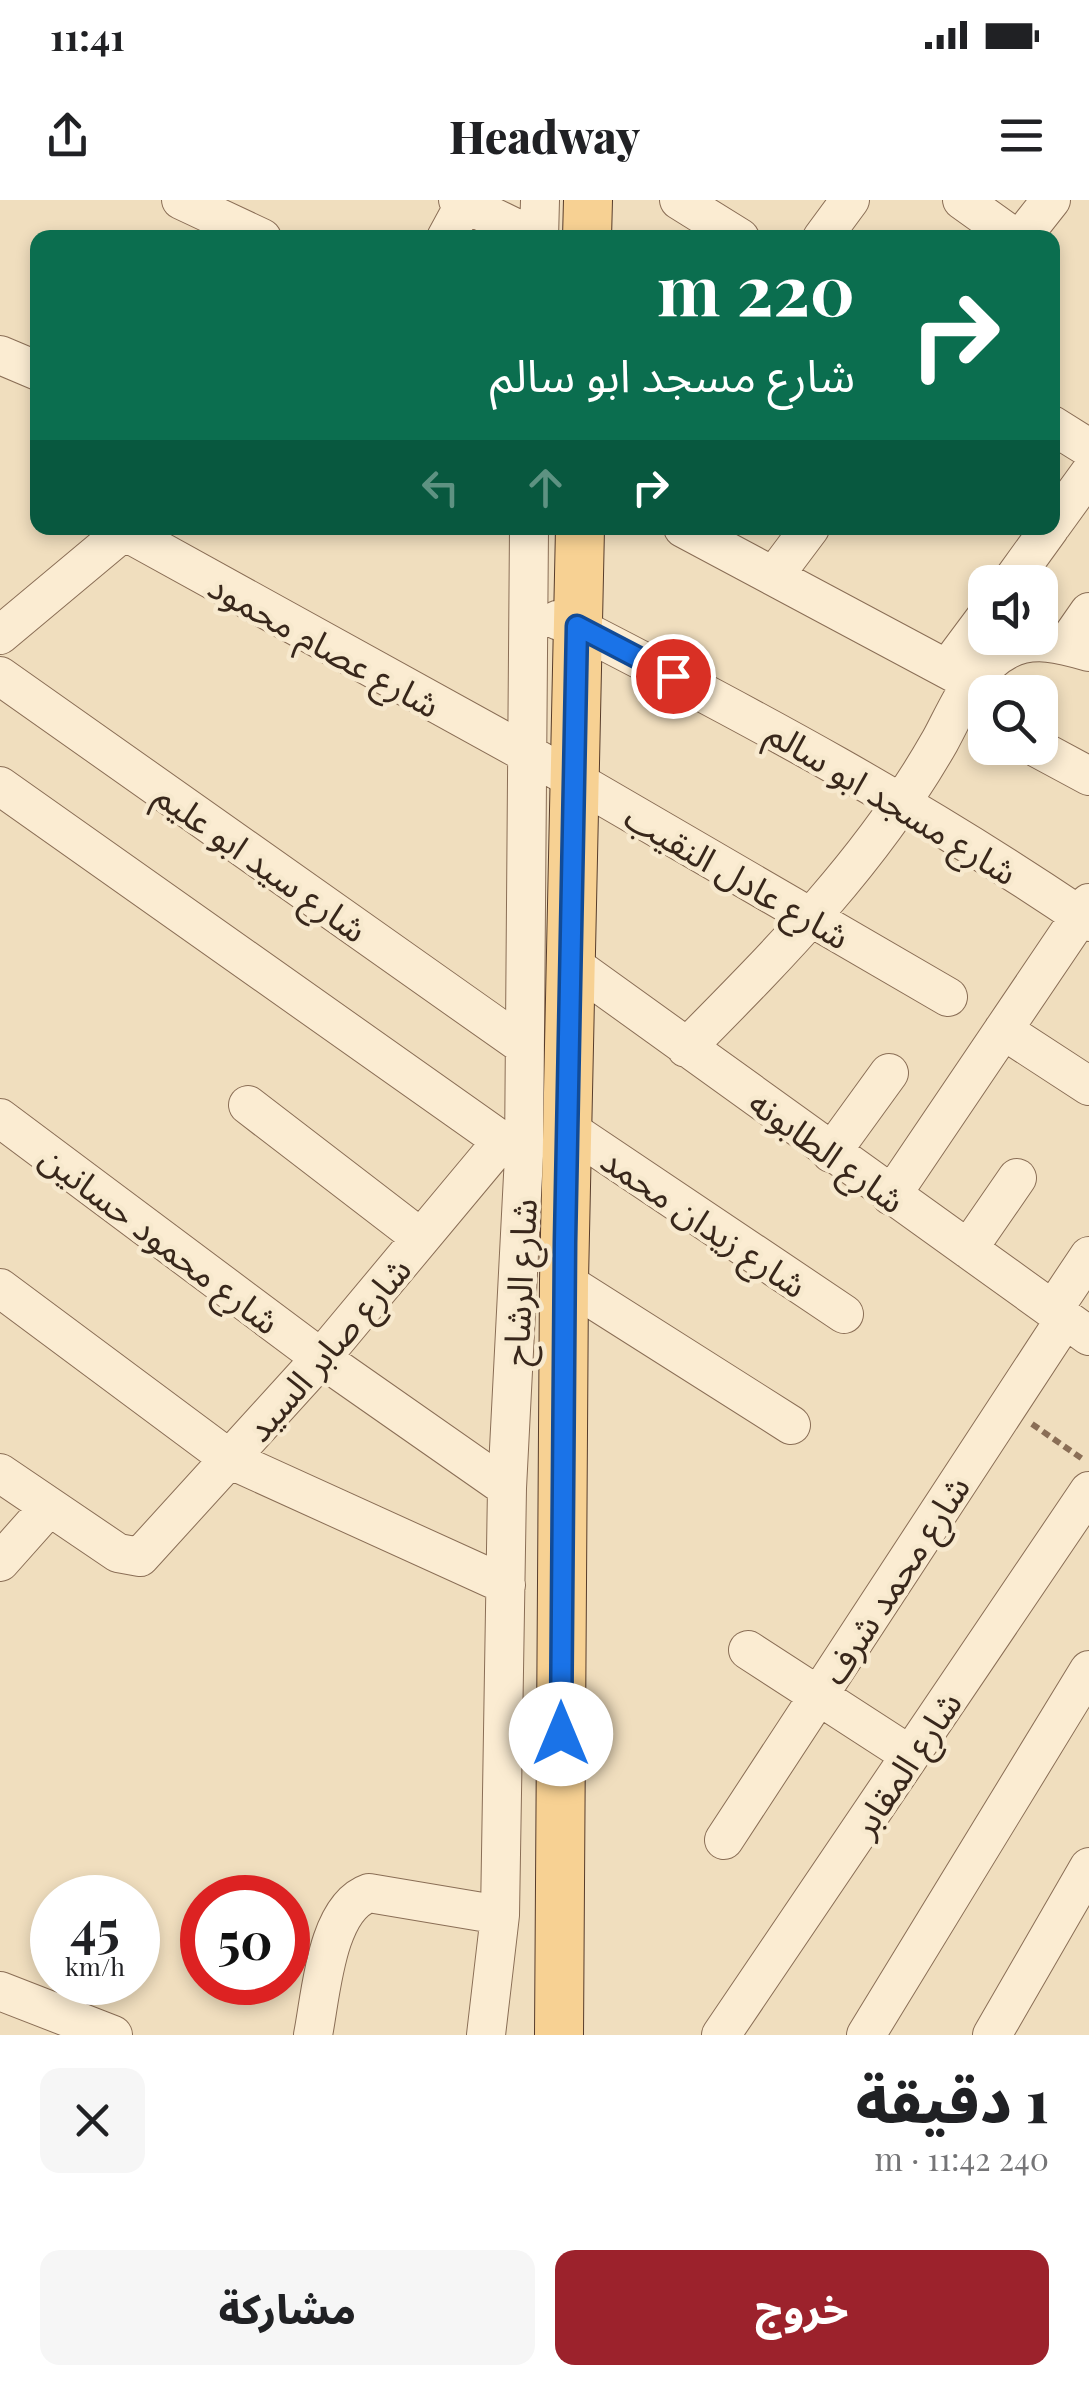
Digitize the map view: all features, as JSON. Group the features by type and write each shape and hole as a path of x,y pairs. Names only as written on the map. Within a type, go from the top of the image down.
{"main road":[{"path":"587,230 588,200"},
{"name":"شارع الرشاح","path":"559,2035 564,1280 580,535"}],"street":[{"path":"181,200 245,230"},
{"path":"538,230 540,200"},
{"path":"828,230 850,200"},
{"path":"962,200 1006,230"},
{"path":"1025,230 1051,200"},
{"path":"450,230 462,202 521,230"},
{"path":"699,205 730,230"},
{"path":"0,355 30,367"},
{"path":"1060,431 1089,448"},
{"path":"1060,515 1089,474"},
{"path":"0,635 119,535"},
{"name":"شارع عصام محمود","path":"137,535 527,757"},
{"name":"شارع الرشاح","path":"486,2035 500,1915 513,1149 524,1046 529,535"},
{"path":"696,535 774,576 966,694"},
{"path":"774,576 805,535"},
{"path":"1023,565 1045,535"},
{"name":"شارع مسجد ابو سالم","path":"530,612 577,626 906,802 1086,914"},
{"path":"686,1048 813,920 906,802 983,668 1007,650 1036,642 1078,649 1089,612"},
{"path":"966,694 976,655"},
{"name":"شارع سيد ابو عليم","path":"0,676 524,1046"},
{"name":"شارع عادل النقيب","path":"527,757 574,779 948,997"},
{"path":"1058,760 1089,776"},
{"path":"0,786 513,1149"},
{"path":"890,1196 1086,914"},
{"name":"شارع الطابونه","path":"569,962 1069,1322"},
{"path":"1003,1030 1089,1086"},
{"path":"831,1152 889,1073"},
{"path":"248,1106 421,1238"},
{"name":"شارع محمود حسانين","path":"0,1118 321,1358 507,1488"},
{"name":"شارع زيدان محمد","path":"567,1128 844,1314"},
{"name":"شارع صابر السيد","path":"49,1507 125,1557 147,1552 321,1358 421,1238 513,1149"},
{"path":"968,1249 1017,1178"},
{"name":"شارع محمد شرف","path":"724,1840 1007,1407 1069,1322 1089,1256"},
{"path":"564,1280 791,1425"},
{"path":"0,1288 230,1460 282,1488 506,1585"},
{"path":"0,1473 49,1507 0,1562"},
{"name":"شارع المقابر","path":"721,2035 1089,1491"},
{"path":"748,1650 910,1755"},
{"path":"866,2035 1089,1670"},
{"path":"992,2035 1089,1867"},
{"path":"313,2035 336,1928 346,1907 357,1898 368,1893 500,1915"},
{"path":"0,1991 112,2035"},
{"path":"0,2017 42,2035"}],"path":[{"path":"1007,1407 1089,1463"}],"route":[{"path":"561,1734 569,962 577,626 673,676"}]}
